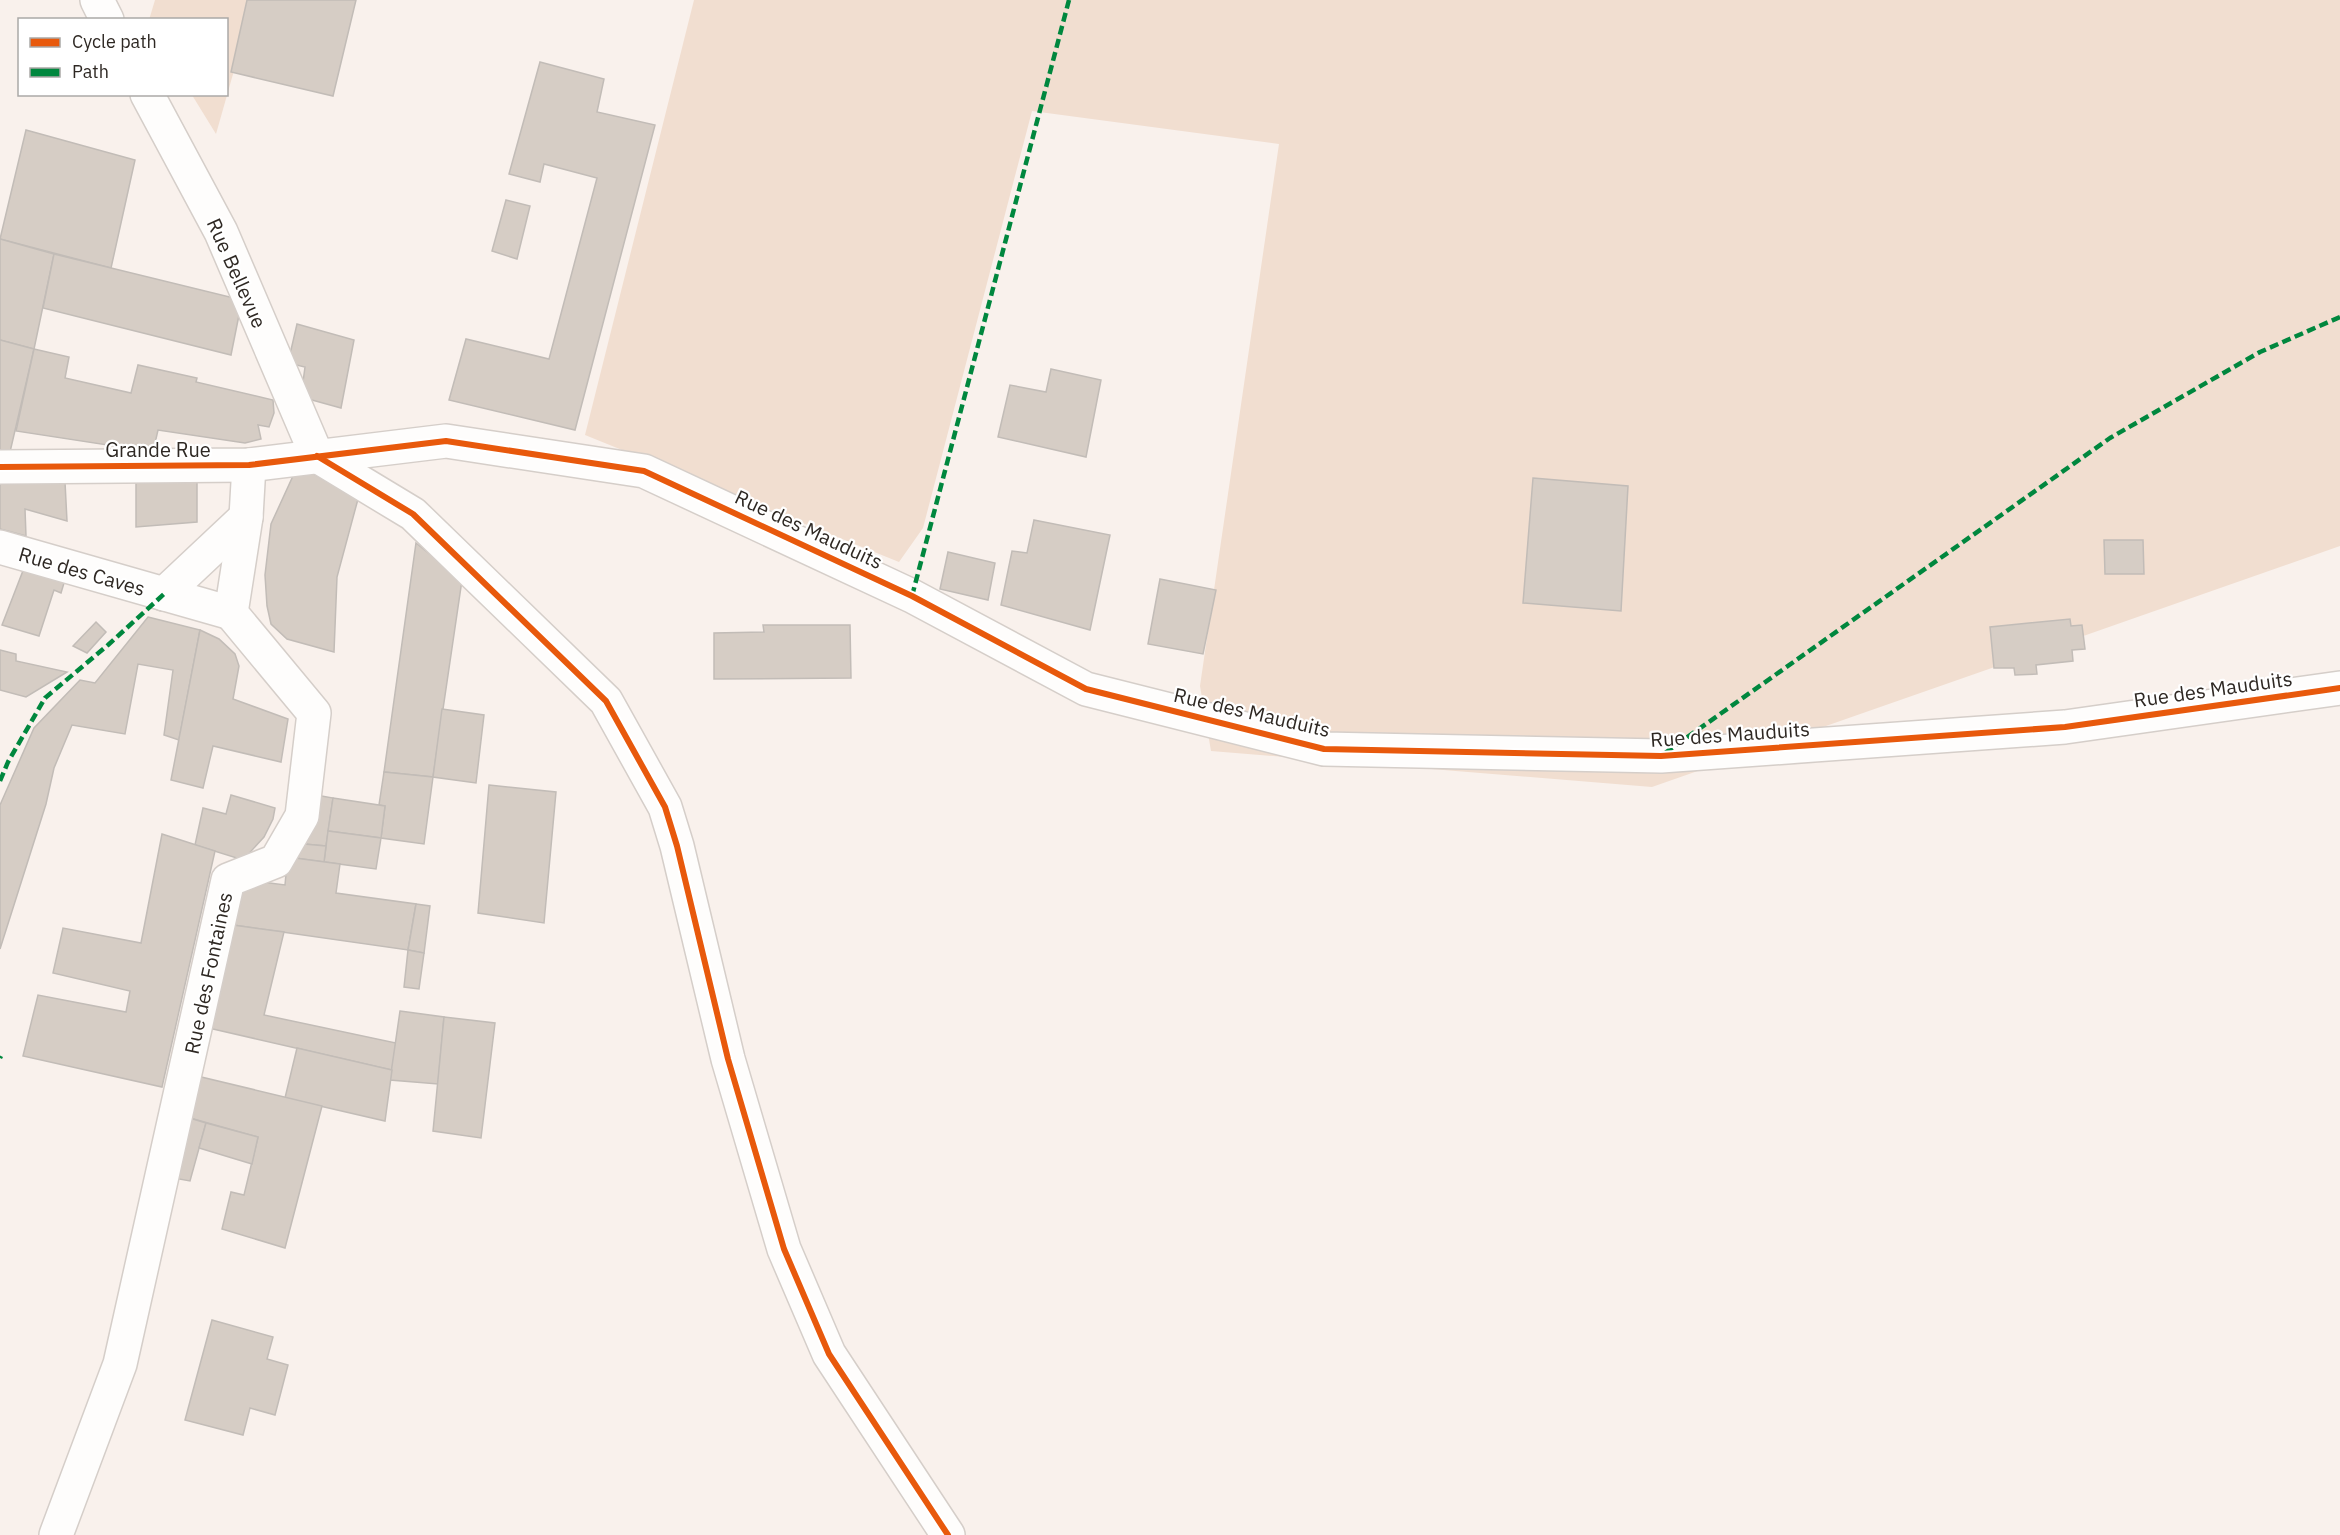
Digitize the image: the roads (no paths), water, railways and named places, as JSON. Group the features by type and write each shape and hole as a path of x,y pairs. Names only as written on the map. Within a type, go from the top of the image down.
{"street":[{"path":"97,0 106,18"},
{"name":"Rue Bellevue","path":"148,96 220,232 317,456"},
{"name":"Rue des Mauduits","path":"317,456 446,441 644,471 912,596 1086,689 1324,748 1661,756 2065,727 2340,688"},
{"path":"317,456 413,514 606,701 665,807 677,846 728,1059 784,1250 829,1354 948,1535"},
{"name":"Grande Rue","path":"0,467 249,465 317,456"},
{"path":"231,613 246,517 249,465"},
{"name":"Rue des Caves","path":"164,594 246,517"},
{"name":"Rue des Caves","path":"0,547 231,613"},
{"name":"Rue des Fontaines","path":"56,1535 120,1364 228,880 276,861 302,816 314,713 231,613"}]}
